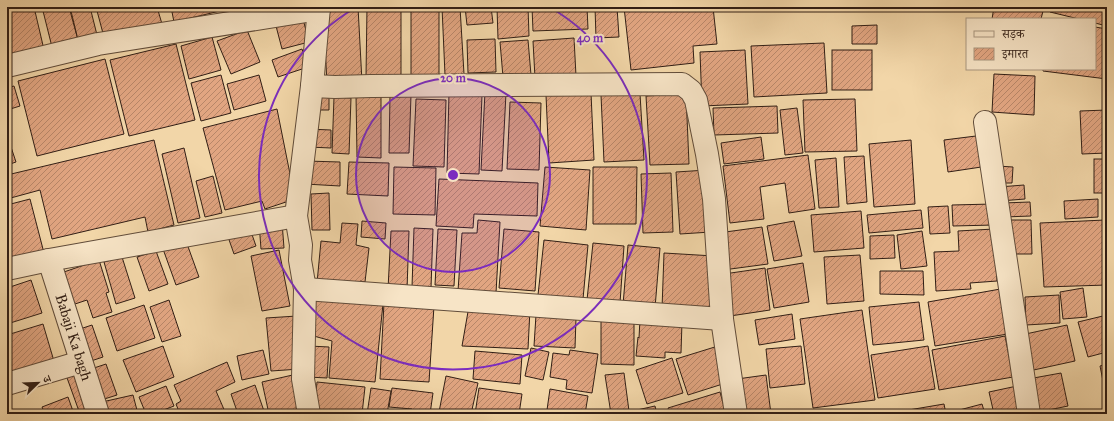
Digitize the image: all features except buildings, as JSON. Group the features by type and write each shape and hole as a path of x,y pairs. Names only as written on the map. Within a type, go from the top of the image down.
{"street":[{"path":"7,66 98,44 319,8 312,86 296,216 301,245 300,260 305,289 303,379 309,414"},
{"path":"312,86 682,84 691,91 696,100 707,154 714,199 722,319 736,414"},
{"path":"985,122 1029,414"},
{"path":"7,269 49,260 296,216"},
{"name":"Babaji Ka bagh","path":"49,260 98,414"},
{"path":"305,289 722,319"},
{"path":"7,384 81,362"}]}
